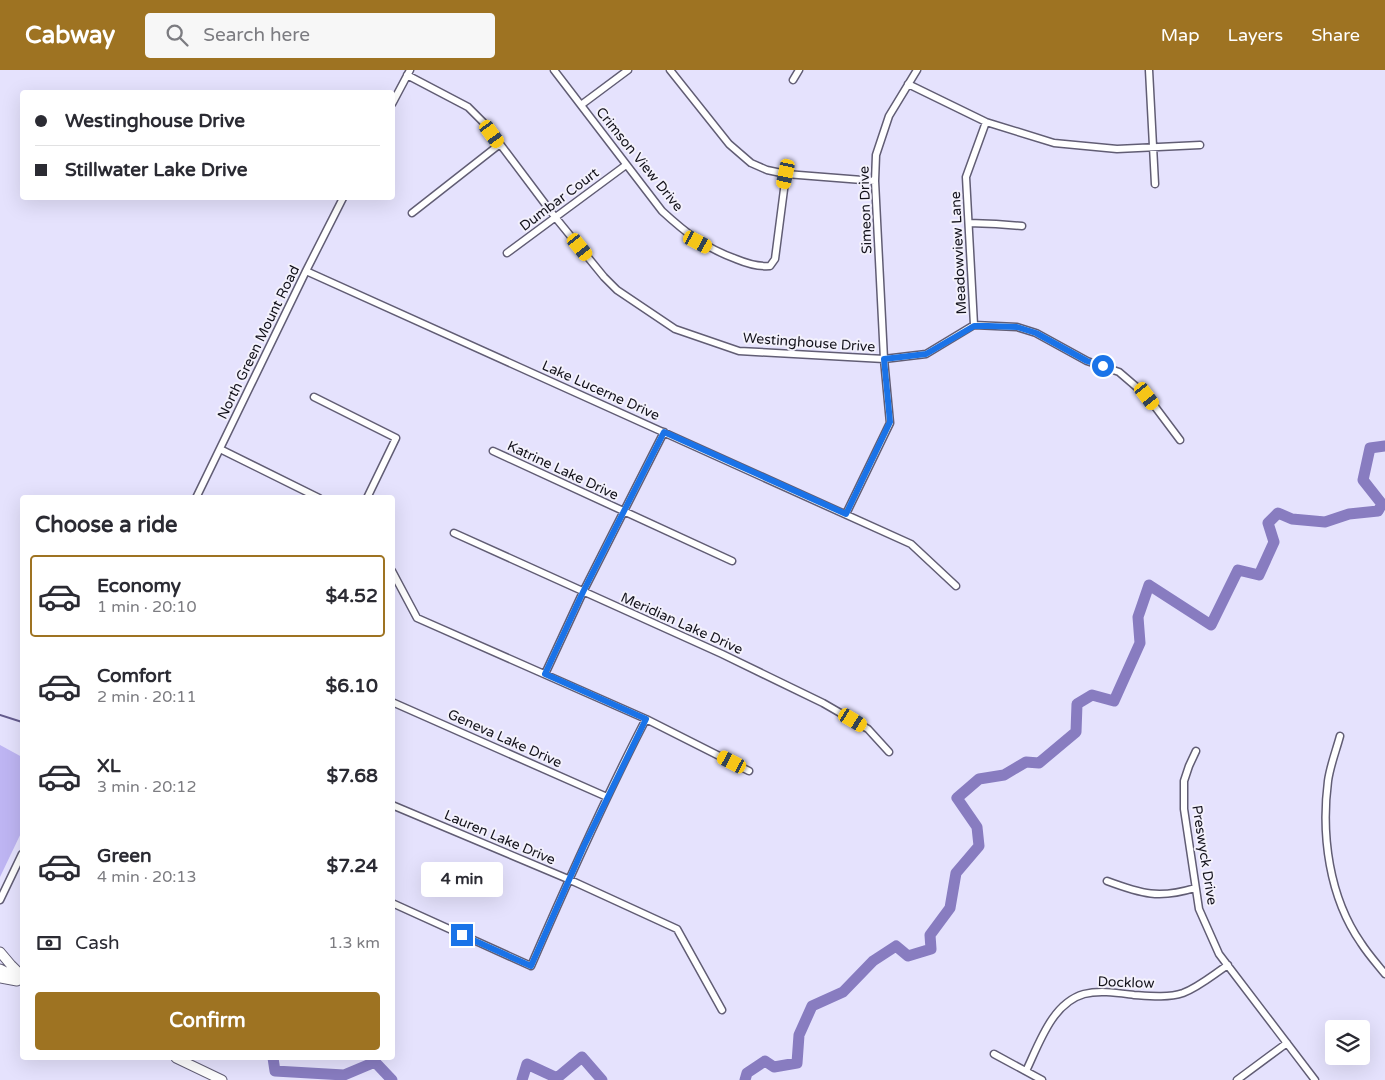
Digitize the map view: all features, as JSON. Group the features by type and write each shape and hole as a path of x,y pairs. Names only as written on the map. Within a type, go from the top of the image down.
{"main road":[{"path":"0,952 20,974"},
{"path":"0,969 20,980"},
{"path":"0,978 20,981"},
{"path":"180,1060 222,1080"}],"street":[{"name":"Crimson View Drive","path":"554,70 662,211 698,242 720,253 759,267 770,266 775,259 786,174"},
{"path":"581,105 628,70"},
{"path":"670,70 736,152 763,169 786,174 876,181"},
{"path":"793,80 799,70"},
{"name":"Simeon Drive","path":"846,514 890,422 884,359 876,155 889,116 917,70"},
{"path":"1149,70 1155,184"},
{"path":"395,99 409,73"},
{"name":"Westinghouse Drive","path":"409,73 468,107 485,124 555,217 604,277 617,290 675,329 739,351 884,359 926,354 974,326"},
{"path":"908,84 986,122 1054,143 1117,149 1200,145"},
{"name":"Meadowview Lane","path":"974,326 966,177 986,122"},
{"path":"412,213 500,144"},
{"name":"Dumbar Court","path":"507,253 626,165"},
{"name":"North Green Mount Road","path":"197,495 342,200"},
{"path":"969,224 1022,226"},
{"name":"Lake Lucerne Drive","path":"306,271 910,544 956,586"},
{"path":"974,326 1017,327 1036,333 1087,361 1119,372 1147,396 1180,440"},
{"path":"314,396 396,438 368,495"},
{"path":"545,674 583,592 664,432"},
{"path":"220,449 313,495"},
{"name":"Katrine Lake Drive","path":"493,451 732,561"},
{"name":"Meridian Lake Drive","path":"454,533 722,654 824,703 868,729 889,752"},
{"path":"395,578 416,618 646,719 749,771"},
{"name":"Geneva Lake Drive","path":"395,703 606,797"},
{"path":"395,904 531,966 606,797 646,719"},
{"path":"1340,736 1328,780 1325,823 1328,859 1342,907 1349,922 1361,943 1385,974"},
{"name":"Preswyck Drive","path":"1196,751 1184,781 1184,809 1199,909 1220,954 1315,1080"},
{"name":"Lauren Lake Drive","path":"395,806 568,879 677,928 722,1010"},
{"path":"0,900 20,858"},
{"path":"1107,881 1131,890 1153,895 1177,893 1195,888"},
{"name":"Docklow","path":"1026,1071 1045,1030 1059,1010 1084,994 1107,992 1145,996 1170,996 1183,993 1228,965"},
{"path":"1237,1080 1287,1043"},
{"path":"994,1054 1042,1080"}],"shaded area":[{"path":"0,745 20,756 20,835 0,877"}],"waterway":[{"path":"745,1080 747,1073 765,1061 774,1067 797,1063 799,1035 812,1006 843,992 873,961 896,946 908,956 931,949 930,935 950,908 956,873 979,846 977,827 957,798 979,779 1004,775 1026,762 1039,763 1076,732 1077,704 1092,695 1114,701 1140,643 1138,617 1149,585 1211,625 1238,570 1259,575 1274,542 1268,523 1278,513 1292,519 1325,522 1349,514 1378,511 1382,504 1363,480 1370,448 1385,446"},
{"path":"0,715 20,721"},
{"path":"522,1080 527,1064 557,1078 582,1057 602,1080"},
{"path":"273,1060 275,1071 344,1075 375,1062 392,1080"}],"route":[{"path":"462,935 531,966 568,879 646,719 545,674 583,592 664,432 846,514 890,422 884,359 926,354 974,326 988,326 1017,327 1036,333 1087,361 1103,366"}]}
